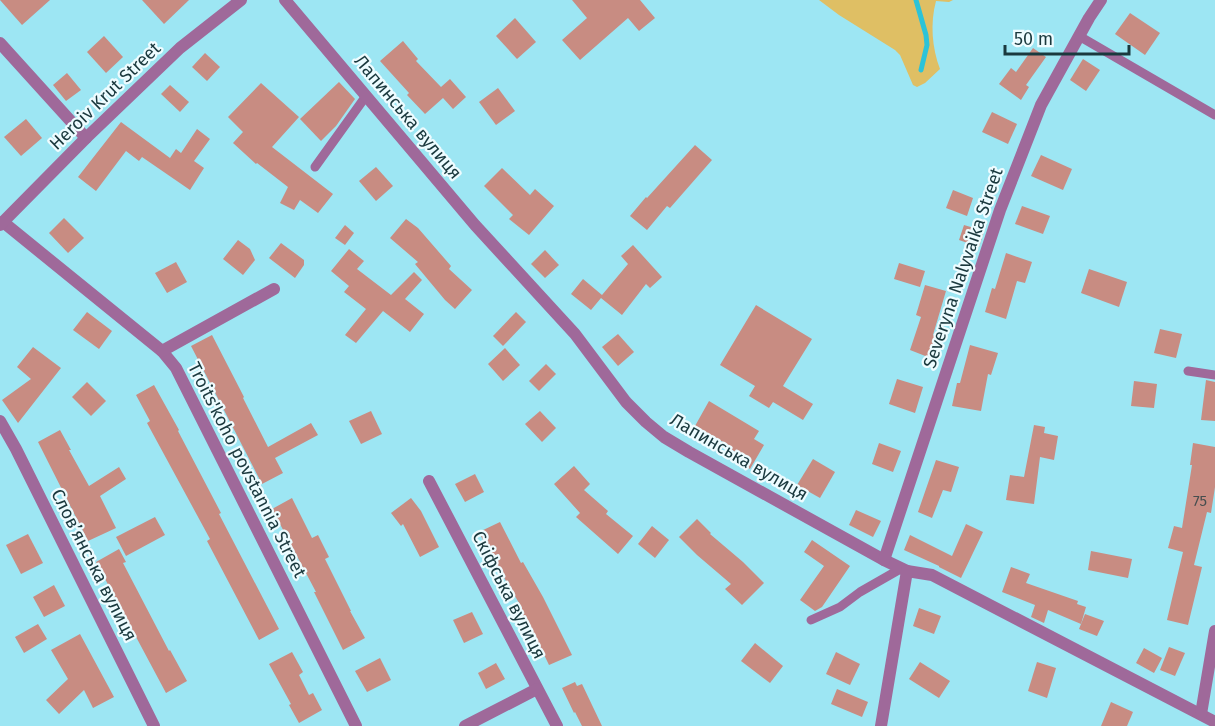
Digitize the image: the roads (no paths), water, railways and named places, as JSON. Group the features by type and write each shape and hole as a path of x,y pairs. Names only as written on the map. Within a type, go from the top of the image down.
{"street":[{"name":"Heroiv Krut Street","path":"1,224 180,48 241,0"},
{"name":"Лапинська вулиця","path":"285,0 475,225 575,334 626,402 664,437 884,560 905,570 932,575 1215,722"},
{"name":"Severyna Nalyvaika Street","path":"884,560 1000,210 1041,105 1101,0"},
{"path":"0,43 86,138"},
{"name":"Troits'koho povstannia Street","path":"1,224 162,351 176,368 356,726"},
{"path":"162,351 274,289"},
{"name":"Словʼянська вулиця","path":"0,421 154,726"},
{"name":"Скіфська вулиця","path":"429,481 557,726"},
{"path":"881,726 905,570"},
{"path":"1201,714 1215,631"},
{"path":"465,726 537,689"}],"lane":[{"path":"1079,36 1215,115"},
{"path":"315,167 366,96"},
{"path":"1188,371 1215,375"},
{"path":"812,620 840,607 860,592 905,570"}],"waterway":[{"path":"916,0 927,45 921,70"}]}
